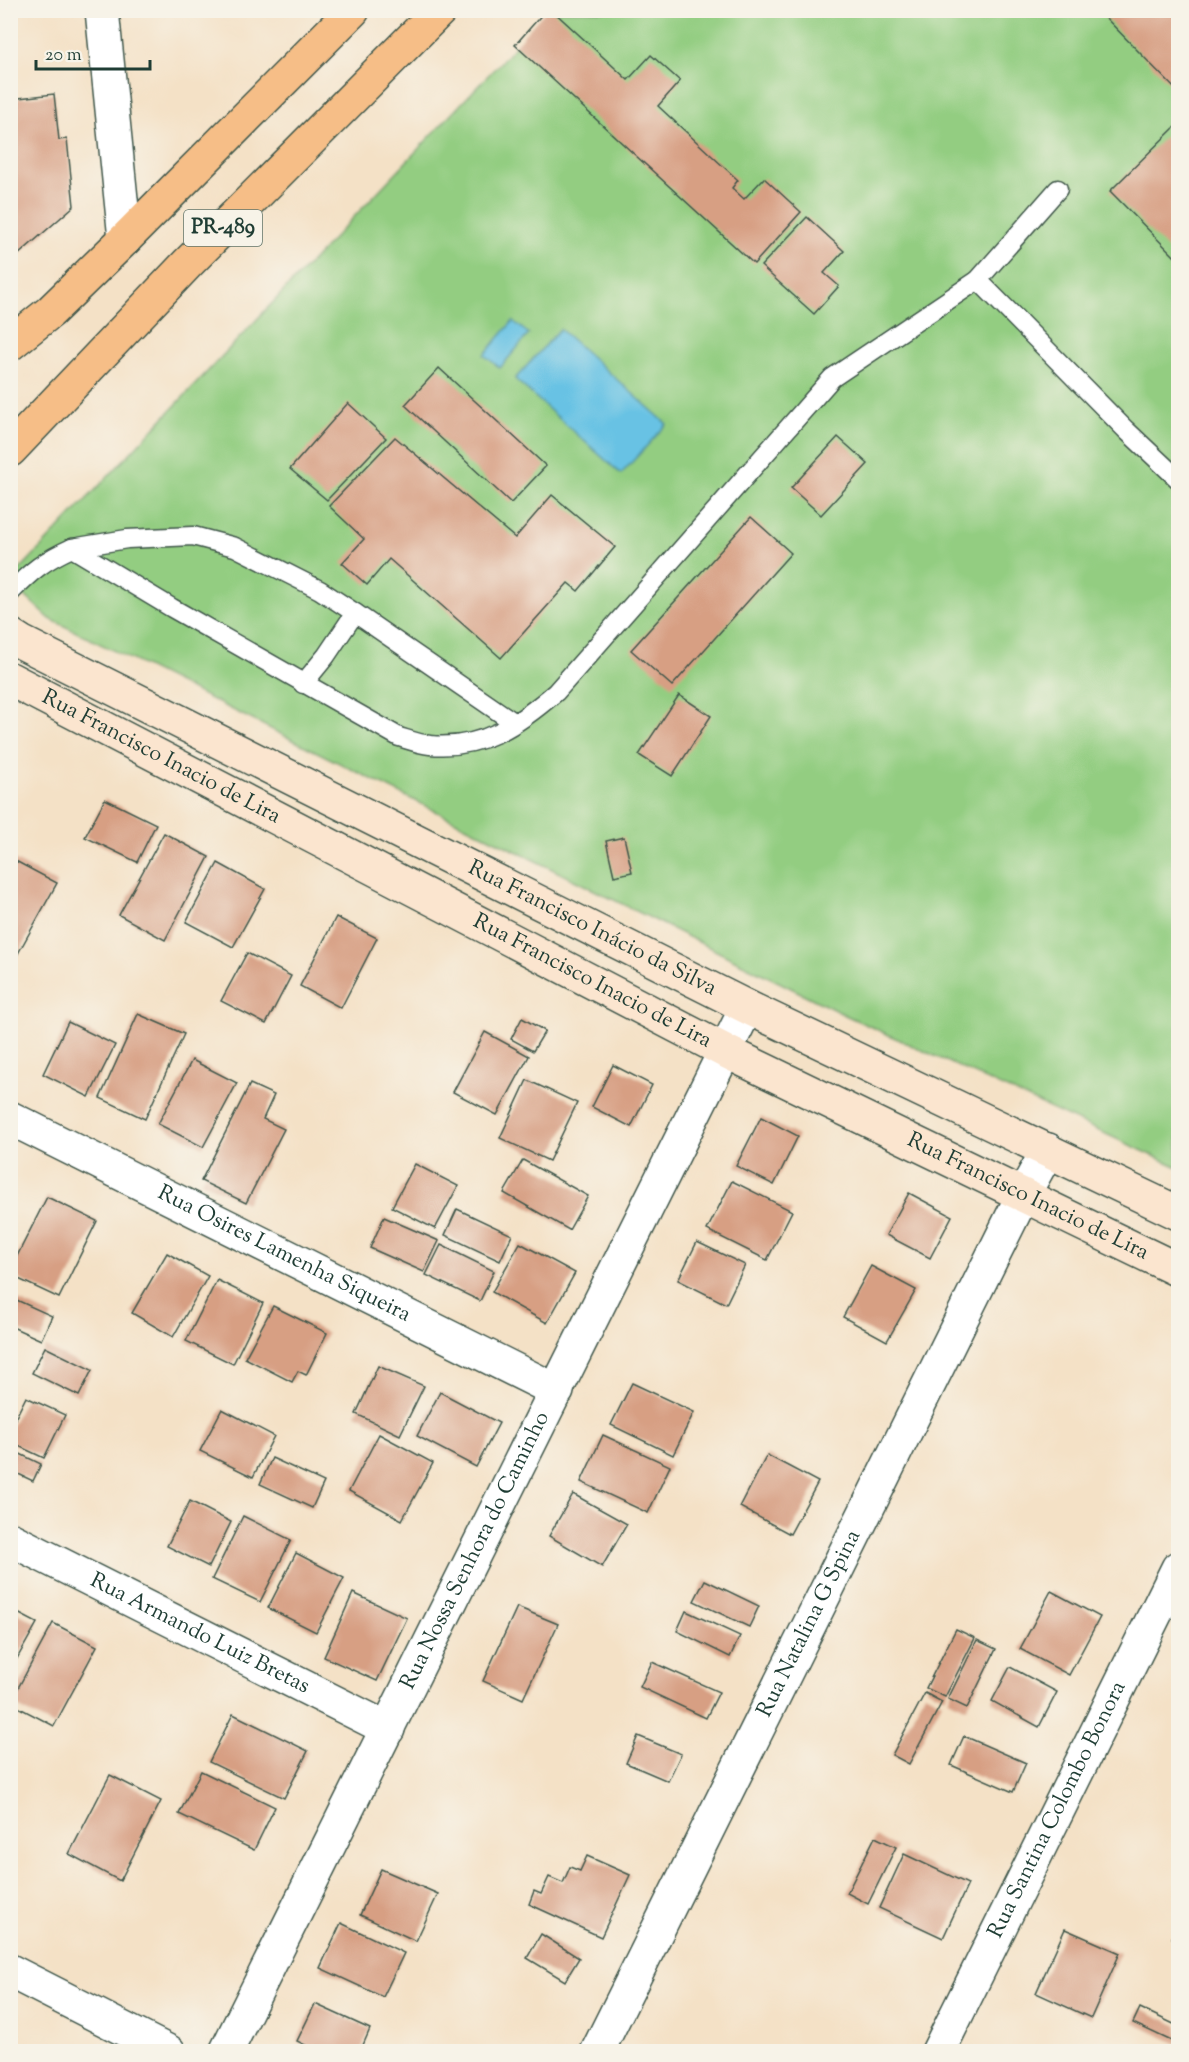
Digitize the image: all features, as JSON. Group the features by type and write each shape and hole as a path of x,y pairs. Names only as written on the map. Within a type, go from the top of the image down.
{"main road":[{"name":"PR-489","path":"10,344 50,312 125,239 353,10"},
{"name":"PR-489","path":"10,450 188,263 440,10"}],"street":[{"path":"102,10 125,239"},
{"name":"Rua Francisco Inácio da Silva","path":"10,635 747,1007 1179,1213"},
{"name":"Rua Francisco Inacio de Lira","path":"10,679 724,1051 1179,1270"},
{"name":"Rua Nossa Senhora do Caminho","path":"226,2052 747,1007"},
{"name":"Rua Osires Lamenha Siqueira","path":"10,1118 557,1390"},
{"name":"Rua Natalina G Spina","path":"597,2052 1023,1195 1048,1150"},
{"name":"Rua Armando Luiz Bretas","path":"10,1539 388,1729"},
{"name":"Rua Santina Colombo Bonora","path":"938,2052 1179,1568"},
{"path":"10,1971 169,2052"}],"lane":[{"path":"72,548 303,684 399,737 429,745 456,745 486,738 527,717 556,692 832,378 978,280 1059,189"},
{"path":"978,280 1126,430 1179,479"},
{"path":"10,593 49,558 72,548 126,539 193,536 235,547 320,590 515,723"},
{"path":"303,684 326,656 355,613"}],"green space":[{"path":"549,11 1178,11 1178,1167 845,1015 50,619 11,583 10,580"}],"water":[{"path":"513,321 529,334 500,368 484,355"},
{"path":"560,329 667,424 621,474 515,379"}],"building":[{"path":"546,10 552,10 628,80 651,55 680,81 658,106 738,180 732,188 744,199 764,178 801,212 754,264 515,45"},
{"path":"1098,10 1178,10 1178,92"},
{"path":"54,94 59,140 67,139 74,206 10,262 10,99"},
{"path":"1178,124 1178,260 1110,191"},
{"path":"807,217 844,251 824,273 839,286 814,314 761,266"},
{"path":"439,368 546,466 511,503 405,405"},
{"path":"348,403 386,438 327,500 290,469"},
{"path":"395,437 515,538 552,495 615,547 578,591 568,583 501,658 389,559 367,585 342,563 364,539 329,506"},
{"path":"838,437 868,464 821,515 791,488"},
{"path":"751,517 791,553 672,686 631,650"},
{"path":"679,695 711,716 672,776 639,755"},
{"path":"105,799 156,824 137,862 85,837"},
{"path":"164,833 209,857 165,940 119,915"},
{"path":"624,837 632,872 614,876 606,841"},
{"path":"10,858 57,883 10,968"},
{"path":"218,863 265,889 233,947 186,922"},
{"path":"336,917 377,938 341,1008 300,986"},
{"path":"247,953 291,976 266,1024 221,1001"},
{"path":"138,1014 184,1034 145,1119 100,1098"},
{"path":"522,1018 545,1031 533,1051 511,1039"},
{"path":"68,1022 115,1045 89,1097 43,1074"},
{"path":"485,1032 529,1056 497,1115 453,1092"},
{"path":"192,1060 237,1083 203,1147 158,1124"},
{"path":"613,1065 652,1085 631,1127 592,1107"},
{"path":"527,1080 577,1103 549,1161 500,1138"},
{"path":"250,1084 274,1095 263,1119 284,1129 246,1203 201,1181"},
{"path":"761,1117 798,1136 774,1185 736,1166"},
{"path":"523,1160 588,1196 569,1230 504,1193"},
{"path":"415,1164 458,1186 435,1229 392,1207"},
{"path":"732,1181 792,1211 767,1260 707,1230"},
{"path":"909,1193 952,1216 930,1258 886,1235"},
{"path":"47,1197 97,1221 59,1298 10,1275 10,1270"},
{"path":"457,1209 512,1235 500,1261 445,1235"},
{"path":"384,1217 439,1241 424,1272 370,1248"},
{"path":"697,1242 745,1265 726,1304 678,1280"},
{"path":"520,1243 575,1273 547,1323 492,1292"},
{"path":"441,1245 494,1271 480,1301 426,1275"},
{"path":"167,1253 208,1276 173,1337 132,1313"},
{"path":"871,1266 916,1290 887,1341 843,1317"},
{"path":"217,1280 263,1303 233,1364 186,1341"},
{"path":"10,1297 52,1316 41,1340 10,1326"},
{"path":"273,1306 327,1333 306,1375 298,1371 292,1382 245,1358"},
{"path":"45,1347 92,1370 79,1396 32,1373"},
{"path":"378,1366 424,1386 400,1435 356,1414"},
{"path":"632,1383 694,1412 673,1455 611,1425"},
{"path":"440,1392 499,1423 476,1467 417,1436"},
{"path":"26,1397 65,1415 44,1458 10,1442 10,1429"},
{"path":"222,1409 274,1436 253,1477 200,1451"},
{"path":"379,1434 433,1463 402,1520 349,1491"},
{"path":"603,1435 670,1466 648,1513 581,1482"},
{"path":"10,1449 41,1464 33,1481 10,1470"},
{"path":"767,1455 818,1482 790,1534 740,1507"},
{"path":"272,1458 324,1482 312,1508 260,1484"},
{"path":"573,1494 627,1524 602,1567 549,1536"},
{"path":"190,1501 231,1522 209,1567 167,1546"},
{"path":"243,1516 291,1540 260,1602 212,1579"},
{"path":"296,1553 344,1578 316,1632 268,1608"},
{"path":"705,1580 759,1606 749,1627 694,1601"},
{"path":"1051,1591 1100,1617 1069,1675 1020,1649"},
{"path":"353,1593 407,1618 377,1681 324,1657"},
{"path":"517,1607 558,1624 523,1699 483,1681"},
{"path":"10,1609 37,1623 10,1671"},
{"path":"686,1611 740,1636 730,1657 677,1631"},
{"path":"53,1623 97,1646 54,1726 10,1703"},
{"path":"956,1629 975,1638 945,1697 926,1688"},
{"path":"977,1640 996,1649 967,1708 948,1699"},
{"path":"652,1662 719,1692 706,1718 640,1687"},
{"path":"1010,1667 1057,1692 1039,1727 992,1701"},
{"path":"925,1693 942,1702 909,1764 892,1755"},
{"path":"233,1714 308,1751 284,1798 209,1762"},
{"path":"638,1736 681,1754 668,1781 626,1763"},
{"path":"964,1736 1026,1763 1013,1792 951,1765"},
{"path":"201,1771 275,1807 254,1850 179,1814"},
{"path":"110,1775 161,1801 120,1881 69,1854"},
{"path":"875,1837 896,1847 868,1904 847,1893"},
{"path":"904,1854 968,1884 943,1938 879,1908"},
{"path":"587,1856 630,1875 601,1937 529,1904 534,1891 541,1894 549,1877 563,1883 570,1867 580,1871"},
{"path":"381,1869 438,1894 416,1941 360,1915"},
{"path":"341,1923 404,1953 383,1997 320,1968"},
{"path":"1178,1924 1178,1941 1172,1938"},
{"path":"1065,1929 1120,1953 1091,2018 1036,1993"},
{"path":"541,1934 579,1958 565,1981 527,1958"},
{"path":"315,2004 370,2029 360,2052 319,2052 297,2041"},
{"path":"1140,2008 1178,2026 1178,2044 1133,2023"}]}
